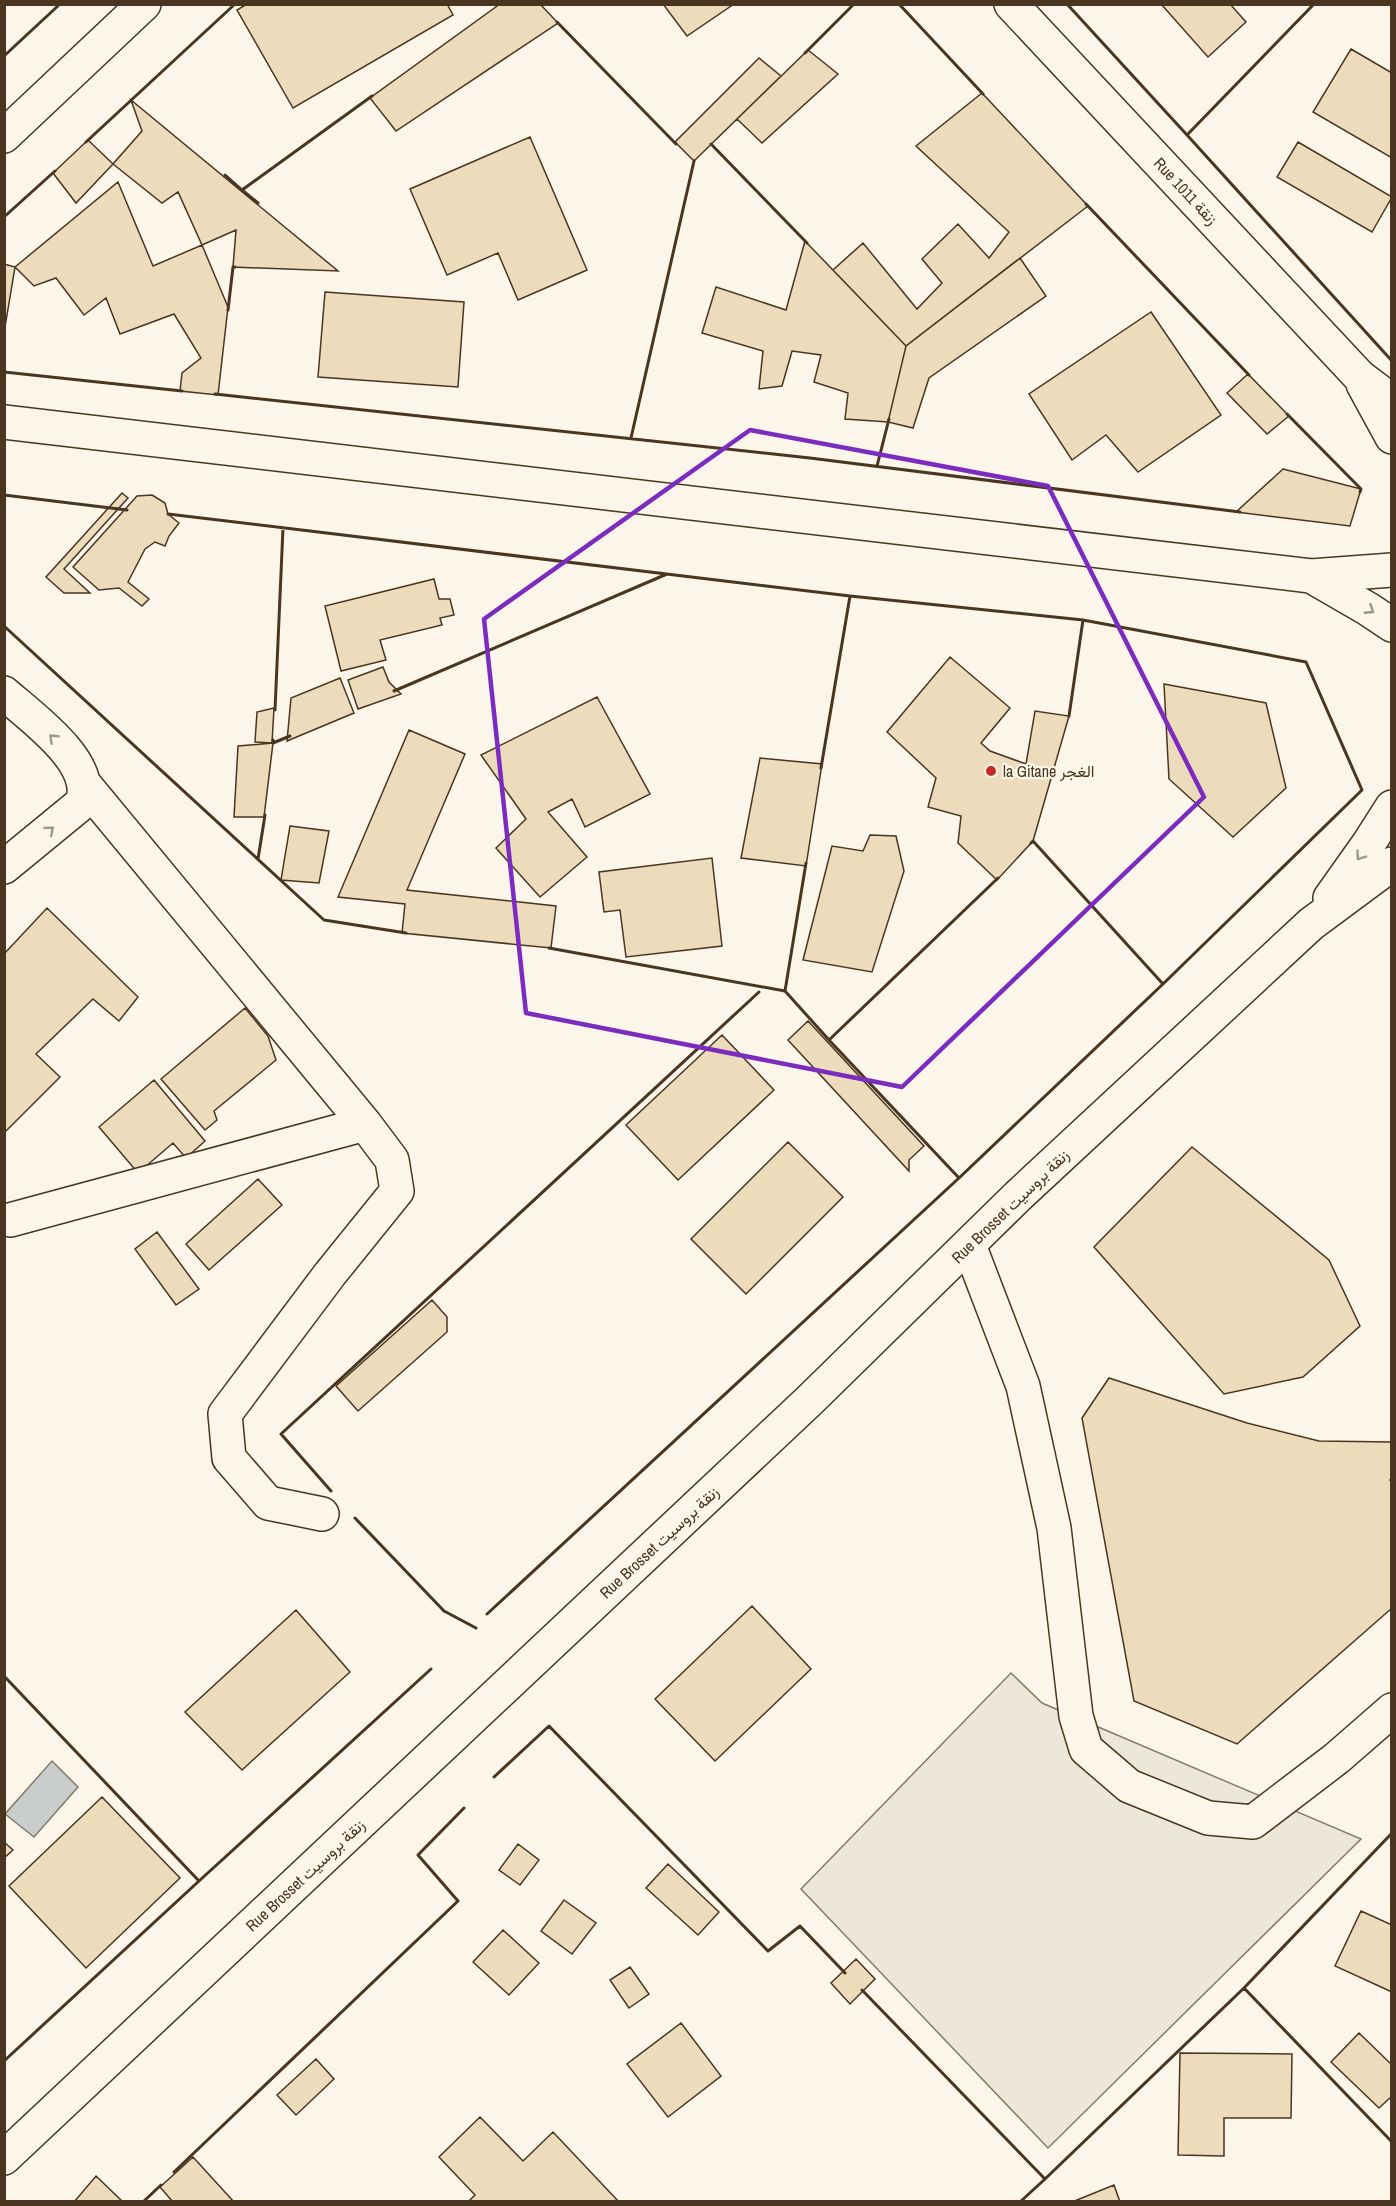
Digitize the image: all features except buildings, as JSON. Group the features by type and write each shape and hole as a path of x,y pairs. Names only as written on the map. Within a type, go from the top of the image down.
{"main road":[{"path":"4,136 144,4"},
{"name":"Rue 1011 زنقة","path":"1011,4 1360,377 1392,401"},
{"name":"Rue 1011 زنقة","path":"1360,377 1392,437"},
{"path":"4,422 1311,576 1392,570"},
{"path":"1311,576 1392,625"},
{"path":"4,693 67,751 80,768 86,794 82,803 4,867"},
{"path":"85,785 365,1124 392,1160 397,1191 330,1274 225,1414 229,1458 268,1503 322,1514"},
{"path":"1311,924 1392,807"},
{"path":"1311,924 1392,864"},
{"name":"Rue Brosset زنقة بروسيت","path":"4,2158 803,1407 1018,1196 1311,924"},
{"path":"10,1220 365,1124"},
{"path":"969,1245 1023,1386 1054,1528 1076,1716 1086,1749 1129,1786 1208,1818 1253,1822 1336,1758 1392,1710"}],"highlighted area":[{"path":"750,430 1048,486 1204,797 902,1087 526,1013 484,619"}],"shaded area":[{"path":"1011,1673 1042,1703 1361,1839 1048,2148 801,1889"},
{"path":"52,1761 78,1787 34,1837 5,1814"}],"wall":[{"path":"4,56 60,4"},
{"path":"86,142 235,4"},
{"path":"805,53 854,4"},
{"path":"899,4 983,94"},
{"path":"1067,4 1187,135 1314,4"},
{"path":"557,22 676,144"},
{"path":"225,175 242,190 372,96"},
{"path":"1187,135 1392,361"},
{"path":"711,144 807,243"},
{"path":"631,438 694,161"},
{"path":"4,217 55,171"},
{"path":"242,190 258,203"},
{"path":"1086,204 1249,375"},
{"path":"228,310 233,267 235,267"},
{"path":"4,372 182,391"},
{"path":"215,394 810,458 1240,512"},
{"path":"1287,414 1361,489 1360,492"},
{"path":"877,466 889,419"},
{"path":"4,495 127,510"},
{"path":"168,514 850,596"},
{"path":"275,710 283,528"},
{"path":"394,691 667,574"},
{"path":"821,768 850,596 1083,620"},
{"path":"1031,843 1033,841 1163,984 1362,790 1306,662 1083,620 1069,716"},
{"path":"4,626 324,920 406,933"},
{"path":"273,740 273,743 290,736"},
{"path":"258,859 265,815"},
{"path":"806,863 785,991 829,1040"},
{"path":"998,878 829,1040 959,1178 1163,984"},
{"path":"549,948 785,991"},
{"path":"331,1491 281,1434 759,992"},
{"path":"487,1614 959,1178"},
{"path":"355,1518 444,1611 476,1628"},
{"path":"4,1676 199,1881 431,1669"},
{"path":"494,1777 549,1726 768,1951 800,1926 845,1973"},
{"path":"174,2172 458,1901 418,1855 464,1808"},
{"path":"1392,1833 1244,1988 1392,2142"},
{"path":"4,2061 199,1881"},
{"path":"1045,2179 1244,1988"},
{"path":"862,1990 1045,2179 1020,2202"},
{"path":"143,2202 161,2185"}],"place":[{"name":"la Gitane الغجر","path":"991,771"}]}
